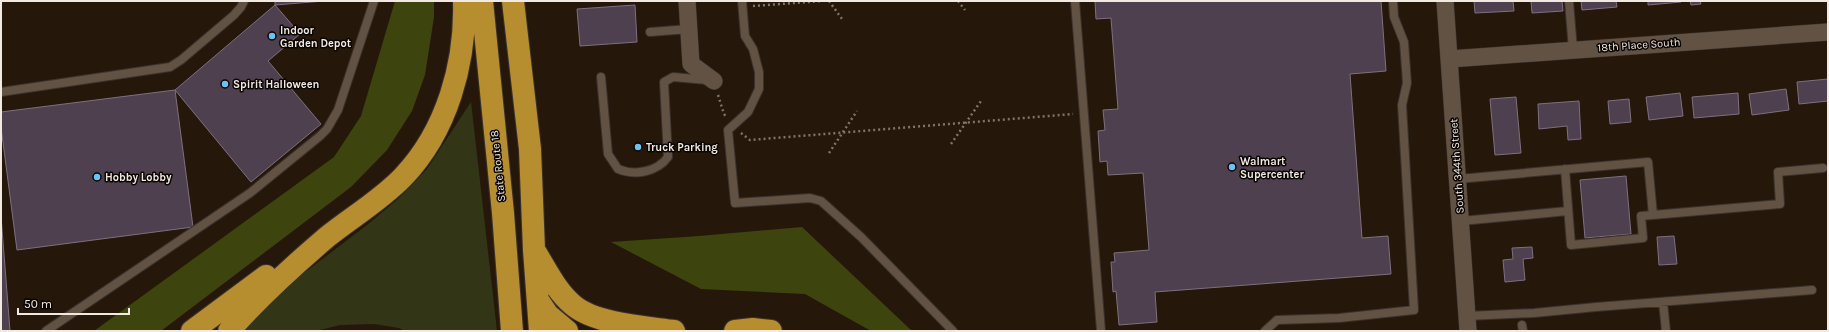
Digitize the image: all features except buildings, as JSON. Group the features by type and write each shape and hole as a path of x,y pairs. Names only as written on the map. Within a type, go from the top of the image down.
{"highway":[{"path":"229,331 253,303 328,237 403,177 419,157 440,120 455,82 463,41 464,1"},
{"name":"State Route 18","path":"482,1 503,214 512,331"},
{"path":"513,1 530,149 534,250 540,331"},
{"path":"192,331 255,283 328,237"},
{"path":"534,250 560,290 574,306 594,316 618,323 674,331"},
{"path":"538,300 548,315 567,331"},
{"path":"735,331 753,329 771,331"}],"street":[{"path":"687,1 691,64 714,81"},
{"name":"South 344th Street","path":"1445,1 1468,324"},
{"name":"18th Place South","path":"1450,59 1828,32"}],"lane":[{"path":"1,92 170,67 181,60 234,15 244,1"},
{"path":"46,331 250,193 327,129 338,110 374,1"},
{"path":"1075,1 1101,331"},
{"path":"1265,331 1277,320 1339,318 1414,310 1402,105 1407,83 1404,42 1394,17 1393,1"},
{"path":"1569,1 1573,50"},
{"path":"742,4 745,36 753,49 759,72 759,89 748,112 728,130 735,203 810,198 821,201 861,237 953,331"},
{"path":"650,32 689,29"},
{"path":"601,77 608,154 618,169 631,172 652,170 668,158 664,82 673,77 714,81"},
{"path":"1458,179 1648,162 1653,215"},
{"path":"1565,169 1571,245 1643,238 1641,216 1780,204 1778,172 1823,168"},
{"path":"1461,221 1568,211"},
{"path":"1468,324 1534,313 1812,290"},
{"path":"1663,302 1666,331"}],"path":[{"path":"742,4 822,1"},
{"path":"830,1 842,19"},
{"path":"958,1 965,10"},
{"path":"714,81 724,114 732,125 750,140 1084,114"},
{"path":"951,144 981,101"},
{"path":"829,153 857,111"}],"green space":[{"path":"395,1 434,1 434,17 425,75 412,111 387,150 351,187 161,331 94,331 334,157 361,116"},
{"path":"471,102 497,331 405,331 399,328 374,324 340,325 316,331 241,331 279,292 367,225 398,199 427,169"},
{"path":"802,227 912,331 871,331 805,294 701,289 611,242 699,236"}],"place":[{"name":"Indoor Garden Depot","path":"272,36"},
{"name":"Spirit Halloween","path":"225,84"},
{"name":"Truck Parking","path":"638,147"},
{"name":"Walmart Supercenter","path":"1232,167"},
{"name":"Hobby Lobby","path":"97,177"}]}
